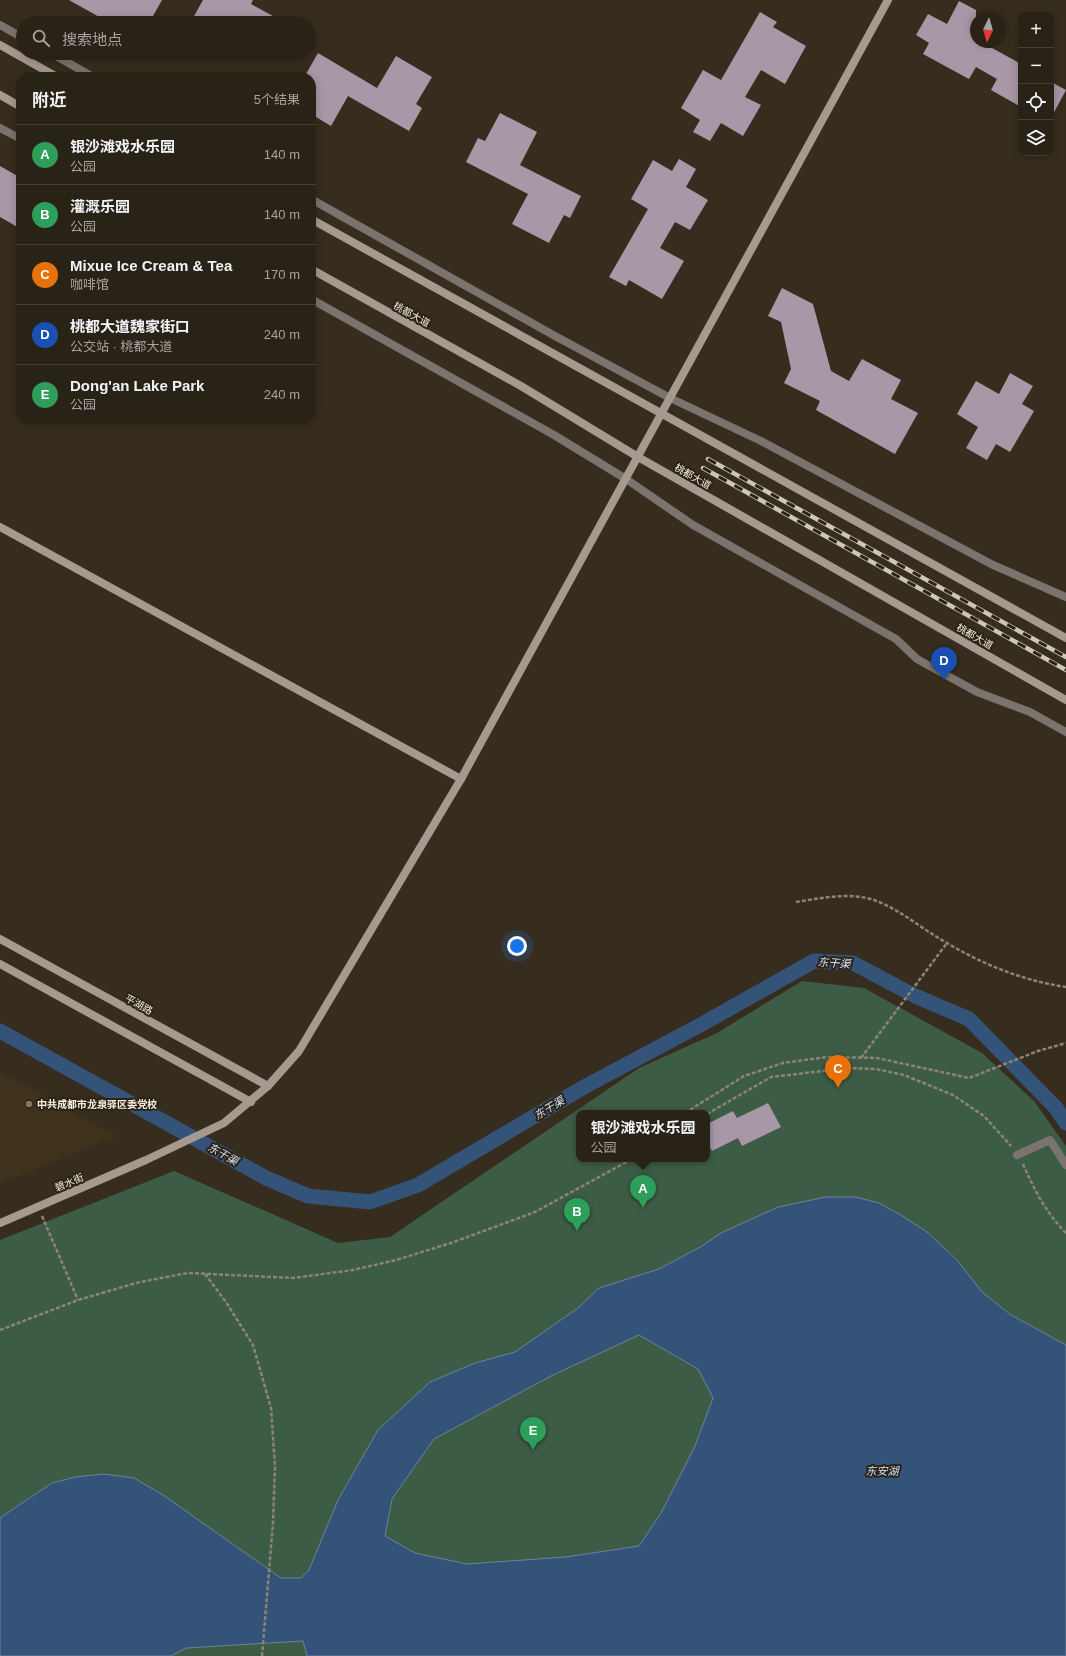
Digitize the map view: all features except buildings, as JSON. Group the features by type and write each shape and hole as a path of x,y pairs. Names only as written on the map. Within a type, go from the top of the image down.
{"street":[{"name":"碧水街","path":"0,1223 146,1160 224,1123 251,1102 268,1086 298,1051 461,779 888,0"},
{"path":"0,25 16,34"},
{"path":"0,45 16,54"},
{"path":"27,60 48,72"},
{"path":"63,60 84,72"},
{"path":"0,95 16,104"},
{"path":"0,128 16,136"},
{"path":"316,202 555,336 670,398 761,441 993,566 1066,597"},
{"path":"316,222 1066,638"},
{"name":"桃都大道","path":"316,272 520,386 638,456 1066,700"},
{"path":"316,302 554,435 626,479 693,525 896,640 917,659 977,692 1030,712 1066,732"},
{"path":"0,527 461,779"},
{"name":"平湖路","path":"0,939 268,1086"},
{"path":"0,964 251,1102"},
{"path":"1017,1155 1050,1140 1066,1165"}],"path":[{"path":"796,902 831,896 851,896 874,900 903,914 947,943 992,967 1023,978 1066,987"},
{"path":"861,1058 947,943"},
{"path":"690,1110 744,1076 783,1063 827,1057 877,1058 969,1078 1038,1051 1066,1043"},
{"path":"710,1112 771,1077 848,1068 876,1069 904,1075 953,1095 984,1116 1010,1144 1034,1189 1054,1221 1066,1233"},
{"path":"0,1330 78,1300 140,1282 188,1273 294,1278 353,1270 396,1260 451,1243 535,1212 625,1162"},
{"path":"38,1206 78,1300"},
{"path":"205,1274 226,1302 253,1345 271,1408 275,1466 273,1523 262,1656"}],"shaded area":[{"name":"中共成都市龙泉驿区委党校","path":"0,1071 116,1136 0,1184"}],"green space":[{"path":"802,981 864,988 982,1053 1034,1101 1066,1146 1066,1656 0,1656 0,1240 174,1171 338,1243 390,1237 576,1111 576,1162 710,1162 710,1110 577,1110 639,1068 717,1033"}],"water":[{"name":"东安湖","path":"826,1197 855,1197 879,1203 927,1232 957,1260 982,1292 1011,1315 1066,1345 1066,1656 307,1656 303,1641 186,1648 171,1656 0,1656 0,1518 52,1483 75,1477 104,1474 134,1478 163,1495 281,1578 301,1578 309,1570 338,1500 378,1430 430,1382 475,1363 515,1352 578,1308 599,1288 659,1269 702,1246 721,1233 778,1207","holes":["639,1335 698,1369 713,1398 695,1446 661,1513 639,1546 566,1557 467,1564 415,1553 385,1536 392,1499 434,1439 551,1376"]}],"waterway":[{"name":"东干渠","path":"0,1031 266,1178 308,1196 370,1202 418,1185 584,1087 704,1023 814,961 853,963 915,996 969,1019 1056,1108 1066,1123"}],"railway":[{"path":"708,459 1066,657"},
{"path":"703,468 1066,670"}],"place":[{"name":"桃都大道魏家街口","path":"944,680"},
{"name":"Mixue Ice Cream & Tea","path":"838,1088"},
{"name":"中共成都市龙泉驿区委党校","path":"29,1104"},
{"name":"银沙滩戏水乐园","path":"643,1208"},
{"name":"灌溉乐园","path":"577,1231"},
{"name":"Dong'an Lake Park","path":"533,1450"}]}
